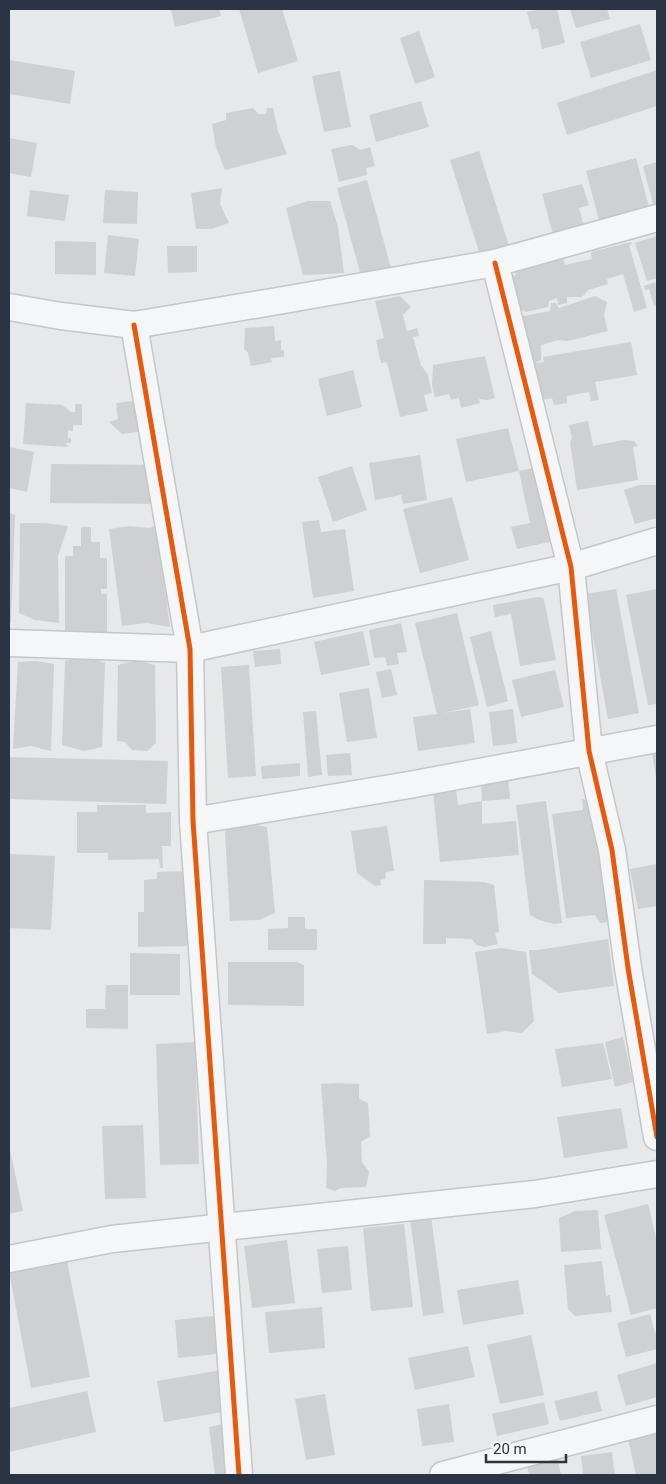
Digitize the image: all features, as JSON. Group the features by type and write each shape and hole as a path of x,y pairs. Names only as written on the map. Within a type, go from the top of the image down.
{"street":[{"path":"9,307 134,325 278,302 494,263 657,218"},
{"path":"494,263 571,567 589,751 612,850 628,968 657,1137"},
{"path":"134,325 190,650 194,821 239,1475"},
{"path":"9,643 190,650 571,567 657,541"},
{"path":"194,821 409,785 657,739"},
{"path":"9,1259 112,1239 535,1194 657,1174"},
{"path":"443,1475 657,1419"}],"building":[{"path":"171,9 219,9 221,16 175,27"},
{"path":"239,9 282,9 298,61 258,73"},
{"path":"539,9 557,9 565,43 542,49 538,28 532,30 527,12"},
{"path":"570,9 607,9 610,19 576,28"},
{"path":"640,24 651,60 591,78 580,42"},
{"path":"419,31 435,77 415,84 400,38"},
{"path":"9,60 75,71 70,104 9,94"},
{"path":"657,70 657,106 567,135 557,103"},
{"path":"340,71 351,127 324,132 312,76"},
{"path":"421,101 429,127 376,142 369,115"},
{"path":"253,108 259,114 266,114 267,108 273,108 278,131 287,154 225,170 216,147 212,124 226,120 226,113"},
{"path":"9,138 37,143 31,177 9,173"},
{"path":"352,145 360,150 370,147 375,166 366,168 367,175 339,182 331,149"},
{"path":"479,151 509,246 480,255 450,160"},
{"path":"636,158 650,211 600,224 586,171"},
{"path":"657,162 657,210 655,211 643,166"},
{"path":"367,180 391,268 361,276 337,188"},
{"path":"582,184 589,205 579,208 584,226 553,234 542,194"},
{"path":"222,188 220,204 229,223 211,229 196,229 191,193"},
{"path":"30,190 69,195 65,221 27,216"},
{"path":"105,190 138,192 137,224 103,223"},
{"path":"308,201 330,201 338,227 344,273 303,275 286,208"},
{"path":"108,235 139,239 135,276 104,273"},
{"path":"657,236 657,278 647,281 635,243"},
{"path":"55,241 96,242 96,275 55,274"},
{"path":"631,242 632,244 629,245 647,308 634,312 623,274 607,279 608,284 588,290 582,297 567,297 567,303 558,305 557,298 549,301 548,307 526,312 514,306 507,277 516,275 515,269 563,258 565,265 592,259 591,252"},
{"path":"167,246 197,246 197,272 168,273"},
{"path":"655,282 657,287 657,305 654,306 649,289 645,290 644,286"},
{"path":"400,296 411,307 403,315 407,331 417,328 419,336 413,337 421,365 428,375 432,393 424,395 428,411 400,417 387,362 381,363 376,340 384,338 375,301"},
{"path":"595,296 607,302 604,315 608,331 568,341 558,340 541,345 541,360 534,364 519,317 550,311 551,303 556,303 559,308"},
{"path":"274,326 275,341 281,340 281,350 284,350 284,357 271,358 272,362 251,366 248,353 244,349 245,328"},
{"path":"631,342 637,375 595,382 599,400 591,401 589,392 567,396 567,403 554,405 552,398 542,400 531,364 544,362 543,357"},
{"path":"485,356 495,398 479,399 480,403 461,408 459,398 451,400 449,394 435,397 432,385 433,365"},
{"path":"353,370 362,407 327,416 318,379"},
{"path":"141,400 145,431 122,434 109,422 118,419 116,403"},
{"path":"26,403 62,405 71,412 75,412 75,404 82,404 82,425 73,425 73,431 68,430 68,438 71,438 71,443 66,443 68,447 23,444"},
{"path":"588,421 593,446 623,440 634,441 638,446 633,447 638,480 577,490 569,425"},
{"path":"508,428 519,471 466,482 456,439"},
{"path":"9,447 34,452 27,492 9,488"},
{"path":"420,455 427,500 403,504 401,495 375,500 369,463"},
{"path":"51,464 173,465 173,504 50,503"},
{"path":"352,466 367,510 333,522 318,477"},
{"path":"537,467 554,541 517,549 511,527 530,523 519,471"},
{"path":"639,485 657,485 657,518 635,524 624,490"},
{"path":"452,497 469,560 420,573 403,509"},
{"path":"9,513 15,515 11,623 9,623"},
{"path":"319,520 321,532 345,529 354,591 313,598 302,522"},
{"path":"20,523 45,523 68,526 58,556 59,623 35,620 19,613"},
{"path":"156,525 170,627 147,623 122,626 109,529 130,526 150,528"},
{"path":"81,527 91,527 91,542 100,542 100,558 107,558 107,589 101,589 101,594 107,594 107,632 65,632 65,556 73,556 73,546 81,546"},
{"path":"616,589 639,713 608,719 585,594"},
{"path":"657,589 657,704 648,705 626,595"},
{"path":"538,597 543,598 545,604 556,660 520,666 511,614 495,617 493,605"},
{"path":"457,613 479,705 443,713 470,709 475,743 418,751 413,717 437,714 415,623"},
{"path":"401,623 407,652 397,653 399,664 387,666 385,657 374,658 369,630"},
{"path":"363,631 370,665 321,675 314,642"},
{"path":"491,631 508,701 487,707 470,637"},
{"path":"280,649 281,664 255,667 253,651"},
{"path":"85,656 105,663 102,747 84,751 62,745 65,661"},
{"path":"137,660 155,665 156,743 147,751 132,750 125,742 117,741 118,665"},
{"path":"36,661 54,664 51,751 31,746 13,749 18,662"},
{"path":"249,665 256,776 228,778 221,667"},
{"path":"391,669 397,695 382,698 376,672"},
{"path":"555,670 564,707 521,717 512,680"},
{"path":"369,688 377,738 347,742 339,693"},
{"path":"513,709 517,743 493,746 489,712"},
{"path":"316,711 322,775 308,777 303,712"},
{"path":"350,753 352,775 328,776 326,755"},
{"path":"652,754 657,754 657,777 656,777"},
{"path":"9,757 168,761 166,804 9,799"},
{"path":"300,763 300,776 262,779 261,766"},
{"path":"508,775 510,799 482,801 481,777"},
{"path":"456,790 458,805 482,801 482,824 516,821 519,855 440,862 433,792"},
{"path":"582,799 589,801 595,839 602,838 604,850 598,851 609,922 600,923 595,915 566,918 552,814 583,810"},
{"path":"546,801 562,923 554,924 539,920 530,915 516,805"},
{"path":"97,805 146,805 146,813 171,812 171,846 162,846 163,868 160,868 159,859 108,860 108,853 77,853 77,812 97,812"},
{"path":"244,823 267,827 275,913 259,920 230,921 225,831"},
{"path":"387,826 394,871 386,872 385,879 380,880 381,885 375,886 357,873 351,831"},
{"path":"9,854 55,856 51,930 9,928"},
{"path":"657,864 657,906 638,909 630,869"},
{"path":"187,871 189,946 138,947 138,912 144,912 144,880 157,879 157,872"},
{"path":"424,880 484,882 494,885 499,932 495,933 498,944 485,947 476,945 472,939 446,938 446,944 423,944"},
{"path":"288,917 305,917 305,929 317,929 317,950 268,950 268,929 288,928"},
{"path":"608,939 614,986 559,993 532,974 529,950"},
{"path":"501,948 526,952 534,1021 522,1033 506,1031 487,1034 475,952"},
{"path":"130,953 180,954 180,995 130,995"},
{"path":"228,962 297,962 304,965 304,1006 228,1005"},
{"path":"106,985 128,985 128,1029 86,1028 86,1009 105,1009"},
{"path":"623,1037 633,1082 615,1087 605,1042"},
{"path":"195,1042 199,1164 160,1165 156,1044"},
{"path":"603,1043 612,1079 562,1087 555,1049"},
{"path":"321,1084 359,1084 359,1099 368,1103 370,1136 361,1142 362,1162 369,1172 366,1187 341,1188 335,1191 326,1188 327,1165"},
{"path":"621,1108 628,1148 564,1158 557,1117"},
{"path":"143,1125 146,1198 105,1199 102,1126"},
{"path":"9,1145 23,1211 9,1214"},
{"path":"648,1204 657,1242 657,1308 631,1315 604,1215"},
{"path":"598,1210 601,1249 561,1252 559,1218 575,1211"},
{"path":"431,1216 444,1313 423,1316 410,1218"},
{"path":"404,1224 413,1307 371,1311 363,1228"},
{"path":"287,1240 295,1303 252,1308 244,1246"},
{"path":"348,1246 352,1290 322,1293 317,1249"},
{"path":"66,1256 90,1377 31,1388 9,1271"},
{"path":"602,1261 606,1296 610,1295 612,1312 575,1316 568,1309 564,1265"},
{"path":"518,1280 524,1314 463,1325 457,1290"},
{"path":"322,1307 325,1348 269,1353 265,1312"},
{"path":"233,1314 237,1352 178,1358 175,1320"},
{"path":"650,1314 655,1333 657,1332 657,1349 626,1357 617,1323"},
{"path":"531,1335 544,1395 500,1404 487,1345"},
{"path":"468,1346 475,1377 415,1390 408,1358"},
{"path":"657,1363 657,1397 626,1406 617,1375"},
{"path":"240,1367 247,1408 164,1422 157,1381"},
{"path":"87,1391 96,1432 9,1452 9,1408"},
{"path":"597,1391 602,1411 560,1421 554,1401"},
{"path":"325,1394 335,1455 306,1460 295,1399"},
{"path":"544,1402 549,1424 497,1436 492,1414"},
{"path":"449,1404 454,1442 422,1446 417,1409"},
{"path":"244,1420 253,1475 215,1475 209,1427"},
{"path":"657,1433 657,1475 636,1475 628,1439"},
{"path":"612,1452 615,1475 583,1475 581,1456"},
{"path":"556,1453 561,1475 529,1475 526,1461"}],"cycle path":[{"path":"495,263 571,567 589,751 612,850 628,968 657,1137"},
{"path":"134,325 190,649 193,821 239,1475"}]}
